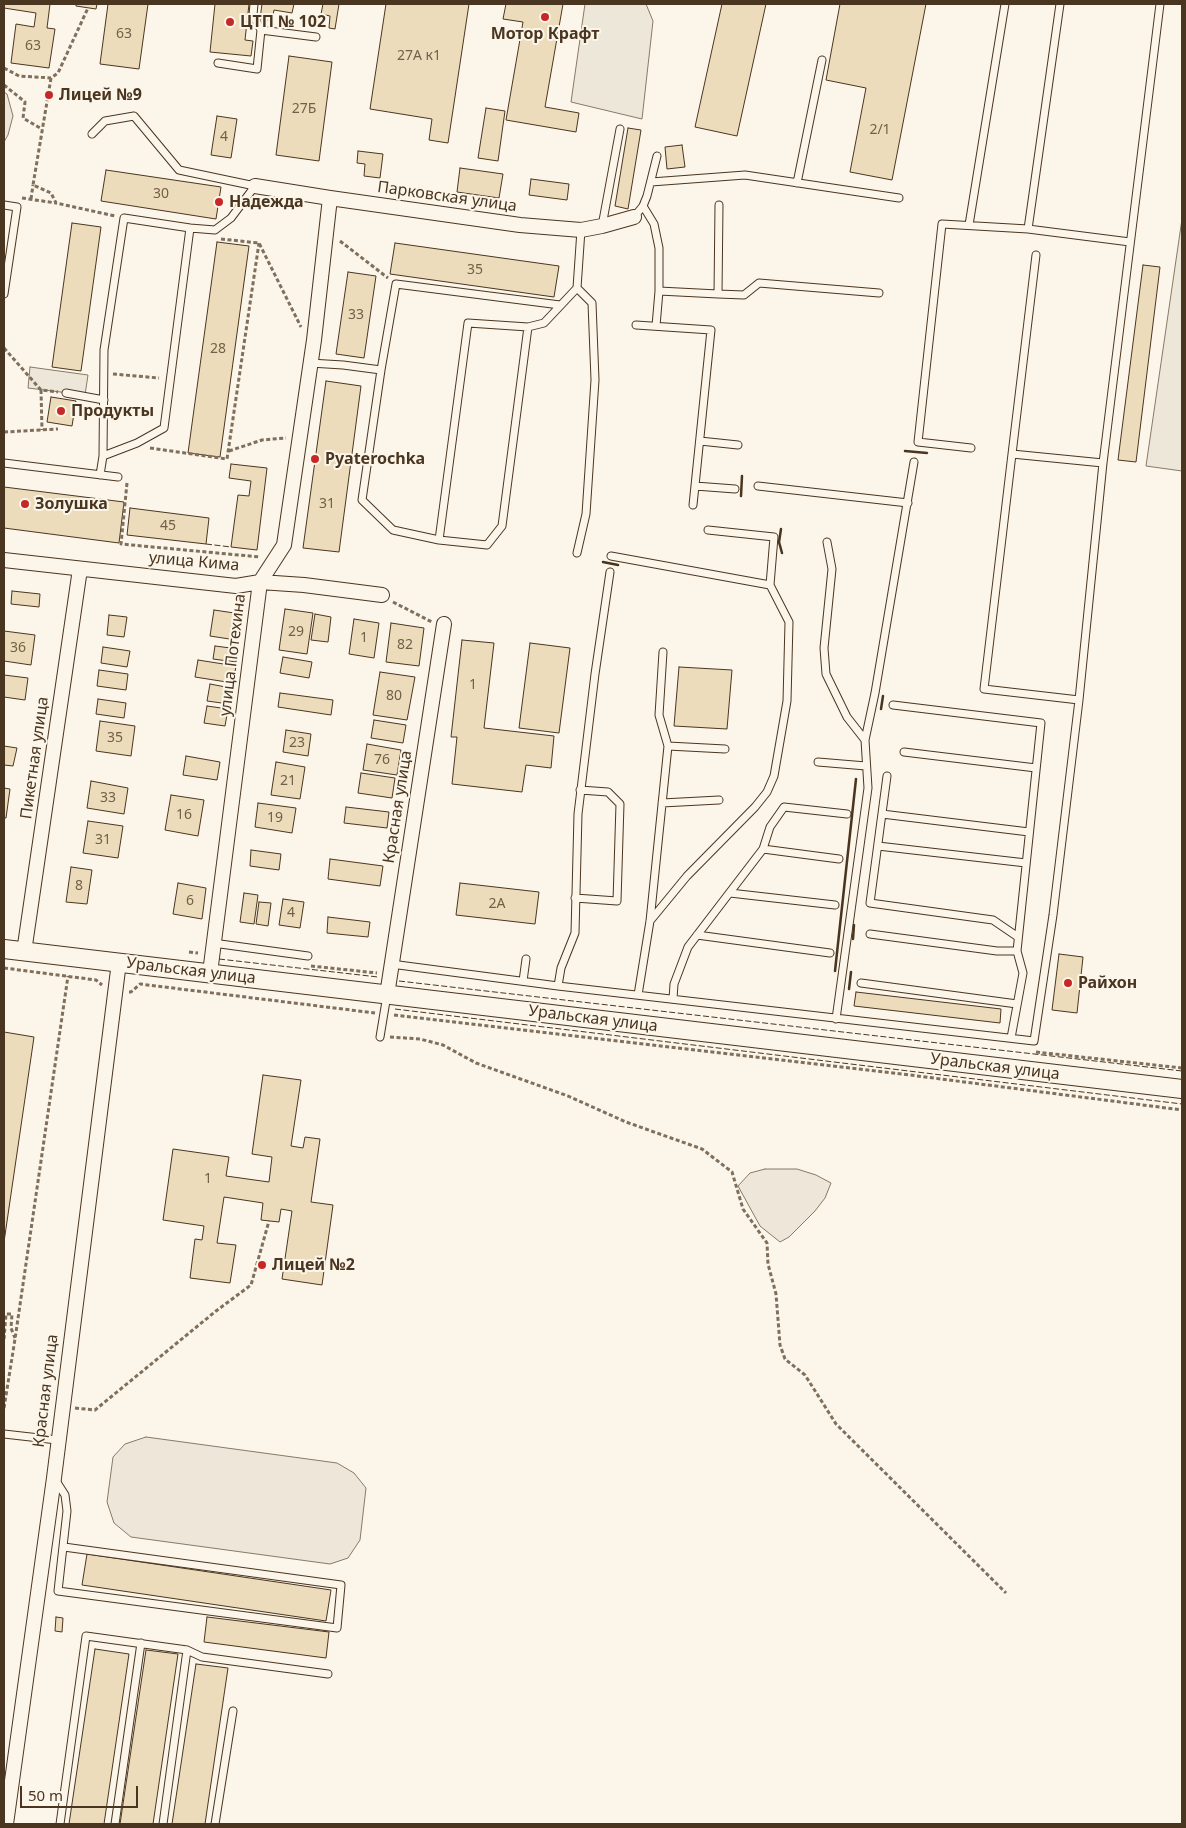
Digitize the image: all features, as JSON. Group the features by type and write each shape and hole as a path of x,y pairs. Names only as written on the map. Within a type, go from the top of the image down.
{"street":[{"name":"Парковская улица","path":"255,186 520,225 581,230 634,216"},
{"name":"улица Потехина","path":"210,973 260,582 284,545 314,340 330,198"},
{"name":"улица Кима","path":"4,560 236,586 260,582 304,585 382,595"},
{"name":"Пикетная улица","path":"24,952 80,569"},
{"name":"Красная улица","path":"387,995 438,623"},
{"name":"Уральская улица","path":"4,949 1182,1089"},
{"name":"Красная улица","path":"6,1824 54,1478 57,1440 119,962"}],"lane":[{"path":"218,63 257,69 261,30 253,15 254,4"},
{"path":"969,225 1006,4"},
{"path":"1028,229 1060,4"},
{"path":"391,964 558,986 1034,1042 1053,915 1080,700 1103,463 1160,4"},
{"path":"261,30 316,37"},
{"path":"797,183 822,60"},
{"path":"92,134 105,121 134,116 178,170 255,186 231,218 215,230 124,218 104,350 103,456 100,475"},
{"path":"602,226 620,129"},
{"path":"634,216 644,206 657,156"},
{"path":"651,182 745,175 899,198"},
{"path":"4,205 17,207 4,294"},
{"path":"718,294 720,205"},
{"path":"644,206 654,224 659,248 659,291 656,326"},
{"path":"971,448 918,442 942,224 1028,229 1130,242"},
{"path":"103,456 136,443 164,428 190,228"},
{"path":"439,540 468,323 528,327 544,323 577,288 581,230"},
{"path":"1036,255 984,689 1080,700"},
{"path":"659,291 744,295 759,283 879,293"},
{"path":"528,327 502,526 487,545 439,540 393,530 362,500 396,284 560,305"},
{"path":"577,288 592,303 595,380 586,514 577,553"},
{"path":"636,325 711,330 693,505"},
{"path":"310,363 381,370"},
{"path":"66,393 104,400"},
{"path":"700,441 738,445"},
{"path":"1012,454 1103,463"},
{"path":"836,1019 868,788 865,740 875,693 914,462"},
{"path":"4,463 118,477"},
{"path":"695,486 735,489"},
{"path":"758,486 908,503"},
{"path":"650,921 687,876 755,807 767,792 774,776 787,701 789,622 770,586 774,537 708,530"},
{"path":"827,542 832,569 824,648 826,674 847,717 865,740"},
{"path":"611,556 770,586"},
{"path":"558,986 561,968 574,933 580,790 597,654 610,572"},
{"path":"638,995 650,921 668,746 659,714 663,652"},
{"path":"893,705 1041,723 1018,937 1017,951 1023,973 1011,1038"},
{"path":"668,746 725,749"},
{"path":"904,752 1036,768"},
{"path":"818,762 866,766"},
{"path":"886,776 870,903 993,920 1018,937"},
{"path":"575,898 617,901 620,804 608,792 580,790"},
{"path":"662,803 719,800"},
{"path":"673,999 674,984 688,947 763,850 770,827 784,807 847,814"},
{"path":"882,814 1029,832"},
{"path":"878,846 1026,863"},
{"path":"763,850 839,859"},
{"path":"730,893 834,905"},
{"path":"870,934 997,951 1017,951"},
{"path":"698,935 830,953"},
{"path":"213,943 308,956"},
{"path":"523,981 526,959"},
{"path":"861,983 1017,1004"},
{"path":"380,1037 387,995"},
{"path":"4,1434 57,1440"},
{"path":"54,1478 65,1495 67,1511 58,1591 337,1628 341,1585 64,1547"},
{"path":"60,1824 86,1636 187,1650 202,1657 328,1674"},
{"path":"115,1824 141,1643"},
{"path":"163,1824 187,1650"},
{"path":"215,1824 233,1711"}],"path":[{"path":"4,68 19,76 51,78 58,73 88,8"},
{"path":"51,78 31,199 124,218"},
{"path":"4,85 25,102 23,118 42,129"},
{"path":"33,185 51,193 56,203"},
{"path":"215,230 215,238 258,243"},
{"path":"335,237 396,284"},
{"path":"258,243 307,340 314,340"},
{"path":"136,443 150,449 228,459 258,243"},
{"path":"4,348 41,390 42,430"},
{"path":"104,373 170,379"},
{"path":"41,390 66,393"},
{"path":"4,432 58,429"},
{"path":"229,451 262,440 299,438"},
{"path":"118,477 128,476 121,544 276,558"},
{"path":"382,595 438,623"},
{"path":"4,968 96,980 106,988 131,992 140,984 910,1075 1182,1110"},
{"path":"4,1408 68,976"},
{"path":"380,1037 420,1039 443,1045 476,1064 568,1096 626,1122 702,1149 732,1172 743,1209 767,1243 768,1264 776,1294 780,1346 785,1360 805,1375 836,1424 1006,1592"},
{"path":"62,1407 95,1410 216,1311 251,1285 269,1221"},
{"path":"4,1339 6,1314 12,1314 11,1328 15,1339"}],"shaded area":[{"path":"585,4 646,4 653,21 642,119 571,102"},
{"path":"4,92 7,94 13,116 4,142"},
{"path":"1182,219 1182,471 1146,466"},
{"path":"30,367 88,375 85,395 28,388"},
{"path":"765,1169 797,1169 816,1175 831,1183 825,1198 815,1211 789,1237 780,1242 760,1226 738,1186 750,1173"},
{"path":"146,1437 337,1463 354,1473 366,1488 360,1540 348,1558 330,1564 131,1537 114,1523 107,1502 113,1457 125,1444"}],"building":[{"path":"4,4 50,4 47,28 55,29 49,68 11,63 16,24 34,27 36,13 4,8"},
{"path":"76,4 97,4 96,9 76,6"},
{"path":"108,4 148,4 139,69 100,64"},
{"name":"ЦТП № 102","path":"215,4 249,4 245,40 253,41 251,56 210,52"},
{"path":"262,4 294,4 292,13 274,10 272,21 260,19"},
{"path":"323,4 339,4 335,29 329,28 330,16 321,14"},
{"path":"386,4 469,4 448,143 429,140 432,119 370,109"},
{"path":"506,4 563,4 545,107 579,113 576,132 506,120 523,22 503,19"},
{"path":"722,4 766,4 737,136 695,127"},
{"path":"840,4 926,4 892,180 850,172 866,88 826,80"},
{"path":"289,56 332,62 319,161 276,155"},
{"path":"486,108 505,111 498,161 478,158"},
{"path":"217,116 237,119 231,158 211,155"},
{"path":"628,128 641,130 628,209 615,206"},
{"path":"682,145 685,167 667,169 665,147"},
{"path":"358,151 383,154 380,178 364,176 365,164 357,163"},
{"path":"460,168 503,174 499,198 457,192"},
{"path":"106,170 221,187 216,219 101,201"},
{"path":"531,179 569,184 567,200 529,195"},
{"path":"72,223 101,227 81,371 52,367"},
{"path":"217,242 249,246 220,457 188,453"},
{"path":"395,243 559,266 554,297 390,274"},
{"path":"1143,265 1160,267 1136,462 1118,460"},
{"path":"348,272 376,276 364,358 336,354"},
{"path":"326,381 361,386 339,552 303,548"},
{"name":"Продукты","path":"51,397 76,401 72,426 47,422"},
{"path":"231,464 267,468 257,550 231,547 238,495 249,496 251,481 229,478"},
{"path":"4,487 124,502 119,543 4,528"},
{"path":"130,508 209,518 206,544 127,535"},
{"path":"12,591 40,594 39,607 11,604"},
{"path":"285,609 313,613 307,654 279,650"},
{"path":"214,610 241,614 236,640 210,636"},
{"path":"315,614 331,617 328,642 311,640"},
{"path":"109,615 127,617 124,637 107,635"},
{"path":"354,619 379,623 374,658 349,654"},
{"path":"391,623 424,628 419,666 386,662"},
{"path":"4,631 35,635 31,665 4,661"},
{"path":"462,640 494,643 484,728 554,736 551,768 526,765 522,792 452,784 457,737 451,737"},
{"path":"530,643 570,648 559,733 519,728"},
{"path":"215,646 238,649 236,662 213,659"},
{"path":"103,647 130,651 127,667 101,663"},
{"path":"283,657 312,662 309,678 280,673"},
{"path":"198,660 236,666 233,683 195,677"},
{"path":"679,667 732,670 727,729 674,726"},
{"path":"99,670 128,674 126,690 97,686"},
{"path":"380,672 415,677 407,720 373,715"},
{"path":"4,675 28,678 25,700 4,697"},
{"path":"210,684 231,688 229,704 207,701"},
{"path":"280,693 333,700 331,715 278,707"},
{"path":"98,699 126,703 124,718 96,714"},
{"path":"207,706 228,709 225,726 204,723"},
{"path":"374,720 406,725 403,743 371,738"},
{"path":"100,721 135,726 131,756 96,751"},
{"path":"286,730 311,734 308,756 283,752"},
{"path":"367,744 401,750 397,775 363,770"},
{"path":"4,746 17,748 13,766 4,765"},
{"path":"186,756 220,762 217,780 183,775"},
{"path":"276,762 305,767 300,799 271,795"},
{"path":"361,773 395,778 392,798 358,793"},
{"path":"91,781 128,788 124,814 87,808"},
{"path":"4,788 10,789 6,818 4,818"},
{"path":"171,795 204,800 198,836 165,830"},
{"path":"258,803 296,808 292,833 255,827"},
{"path":"346,807 389,812 387,828 344,823"},
{"path":"88,821 123,826 118,858 83,853"},
{"path":"251,850 281,854 279,870 250,866"},
{"path":"330,859 383,866 380,886 328,879"},
{"path":"71,867 92,870 87,904 66,902"},
{"path":"178,883 206,888 202,919 173,914"},
{"path":"460,883 539,892 535,924 456,915"},
{"path":"244,893 258,895 254,924 240,922"},
{"path":"283,899 304,902 300,928 279,925"},
{"path":"259,902 271,903 268,926 256,924"},
{"path":"328,917 370,922 368,937 327,933"},
{"name":"Райхон","path":"1059,954 1083,957 1077,1013 1052,1010"},
{"path":"856,992 1001,1009 1000,1023 854,1006"},
{"path":"4,1032 34,1037 4,1242"},
{"path":"263,1075 301,1080 291,1146 303,1148 305,1137 320,1139 311,1202 333,1205 322,1285 282,1279 292,1211 281,1209 279,1222 261,1220 263,1203 224,1197 217,1243 236,1245 230,1283 190,1278 195,1239 202,1240 204,1226 163,1220 173,1149 229,1157 226,1176 269,1182 272,1157 252,1154"},
{"path":"87,1554 331,1590 326,1621 82,1585"},
{"path":"56,1617 63,1618 62,1632 55,1631"},
{"path":"207,1617 329,1632 326,1658 204,1642"},
{"path":"95,1649 129,1654 104,1824 69,1824"},
{"path":"146,1650 178,1654 153,1824 120,1824"},
{"path":"196,1664 228,1668 205,1824 172,1824"}],"fence":[{"path":"206,544 231,547"},
{"path":"219,959 378,977"},
{"path":"399,981 1182,1071"},
{"path":"395,1009 1182,1104"}],"wall":[{"path":"905,451 927,453"},
{"path":"741,496 742,476"},
{"path":"781,529 779,542 782,553"},
{"path":"603,562 618,565"},
{"path":"881,709 883,696"},
{"path":"835,971 856,779"},
{"path":"853,939 854,925"},
{"path":"849,989 851,972"}],"place":[{"name":"Мотор Крафт","path":"545,17"},
{"name":"ЦТП № 102","path":"230,22"},
{"name":"Лицей №9","path":"49,95"},
{"name":"Надежда","path":"219,202"},
{"name":"Продукты","path":"61,411"},
{"name":"Pyaterochka","path":"315,459"},
{"name":"Золушка","path":"25,504"},
{"name":"Райхон","path":"1068,983"},
{"name":"Лицей №2","path":"262,1265"}]}
